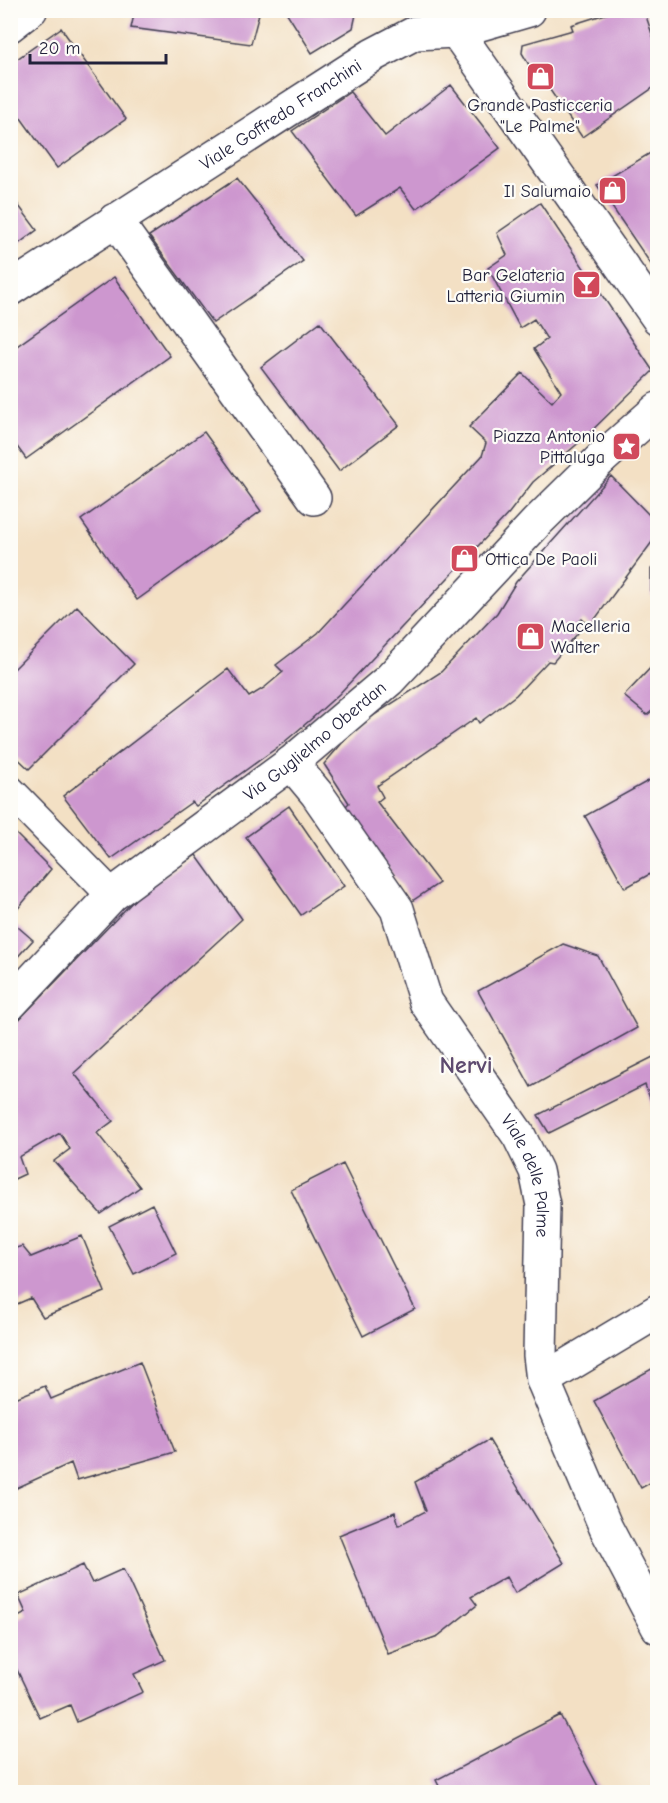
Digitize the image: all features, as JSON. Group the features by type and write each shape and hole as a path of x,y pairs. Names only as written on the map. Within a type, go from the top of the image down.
{"street":[{"path":"10,27 32,10"},
{"name":"Viale Goffredo Franchini","path":"10,289 373,55 415,33 453,21 529,10"},
{"path":"453,21 493,87 657,318"},
{"path":"116,220 314,498"},
{"name":"Via Guglielmo Oberdan","path":"10,1004 112,895 291,763 389,680 537,522 602,458 657,409"},
{"name":"Viale delle Palme","path":"291,763 317,794 396,909 426,1002 519,1136 536,1171 543,1205 540,1355 543,1380 606,1528 657,1627"},
{"path":"10,791 112,895"},
{"path":"543,1380 657,1311"}],"building":[{"path":"135,10 260,10 251,44 131,28"},
{"path":"285,10 357,10 353,28 312,53"},
{"path":"618,10 644,10 657,49 657,85 582,137 537,71 532,70 522,53 523,44 573,30 571,25"},
{"path":"61,28 126,119 57,168 10,103 10,64"},
{"path":"451,85 500,148 416,209 400,188 356,216 292,131 350,92 385,136"},
{"path":"657,149 657,273 597,185"},
{"path":"237,178 303,261 213,323 149,236"},
{"path":"10,194 37,230 10,250"},
{"path":"540,203 653,371 582,440 533,482 509,513 339,694 282,744 196,806 192,802 111,859 63,796 228,669 249,697 264,688 283,672 276,665 318,633 482,456 486,443 469,427 522,373 552,402 561,392 534,349 547,339 534,319 520,328 488,268 507,255 497,233"},
{"path":"114,277 170,356 26,459 10,437 10,351"},
{"path":"320,322 399,425 339,471 261,367"},
{"path":"204,432 261,511 137,600 81,520"},
{"path":"611,476 657,523 657,539 655,538 590,626 582,619 578,623 578,633 553,662 548,661 516,695 479,723 476,718 377,786 383,797 377,802 439,883 412,901 344,808 349,803 324,764 357,726 441,672 497,613 516,582"},
{"path":"657,564 657,603 651,595 651,569"},
{"path":"77,606 134,664 29,769 10,751 10,673"},
{"path":"657,661 657,707 647,715 624,696"},
{"path":"657,776 657,870 625,888 585,816"},
{"path":"289,806 344,886 301,915 246,837"},
{"path":"12,830 51,869 10,918 10,833"},
{"path":"196,855 242,919 74,1073 113,1121 97,1133 140,1187 101,1214 54,1161 70,1149 60,1133 19,1157 25,1174 10,1181 10,1029 143,891"},
{"path":"10,920 33,940 10,965"},
{"path":"563,944 598,956 637,1028 531,1087 478,991"},
{"path":"657,1055 657,1117 645,1085 549,1133 538,1115"},
{"path":"343,1164 415,1309 363,1336 291,1190"},
{"path":"152,1204 176,1253 134,1274 109,1226"},
{"path":"82,1236 105,1292 43,1317 31,1298 10,1307 10,1250 22,1246 31,1257"},
{"path":"140,1362 175,1452 77,1480 71,1463 10,1491 10,1400 45,1386 51,1399"},
{"path":"657,1366 657,1479 641,1488 594,1401"},
{"path":"489,1440 564,1563 515,1593 506,1577 471,1597 477,1605 438,1636 388,1654 339,1535 395,1512 399,1525 426,1511 415,1482"},
{"path":"83,1565 92,1583 123,1569 165,1660 134,1674 143,1692 77,1722 70,1705 40,1718 10,1655 10,1621 26,1613 18,1595"},
{"path":"560,1715 601,1792 442,1792 436,1780"}],"place":[{"name":"Grande Pasticceria \"Le Palme\"","path":"540,76"},
{"name":"Il Salumaio","path":"612,191"},
{"name":"Bar Gelateria Latteria Giumin","path":"586,285"},
{"name":"Piazza Antonio Pittaluga","path":"626,446"},
{"name":"Ottica De Paoli","path":"464,559"},
{"name":"Macelleria Walter","path":"530,636"}],"district":[{"name":"Nervi","path":"466,1065"}]}
